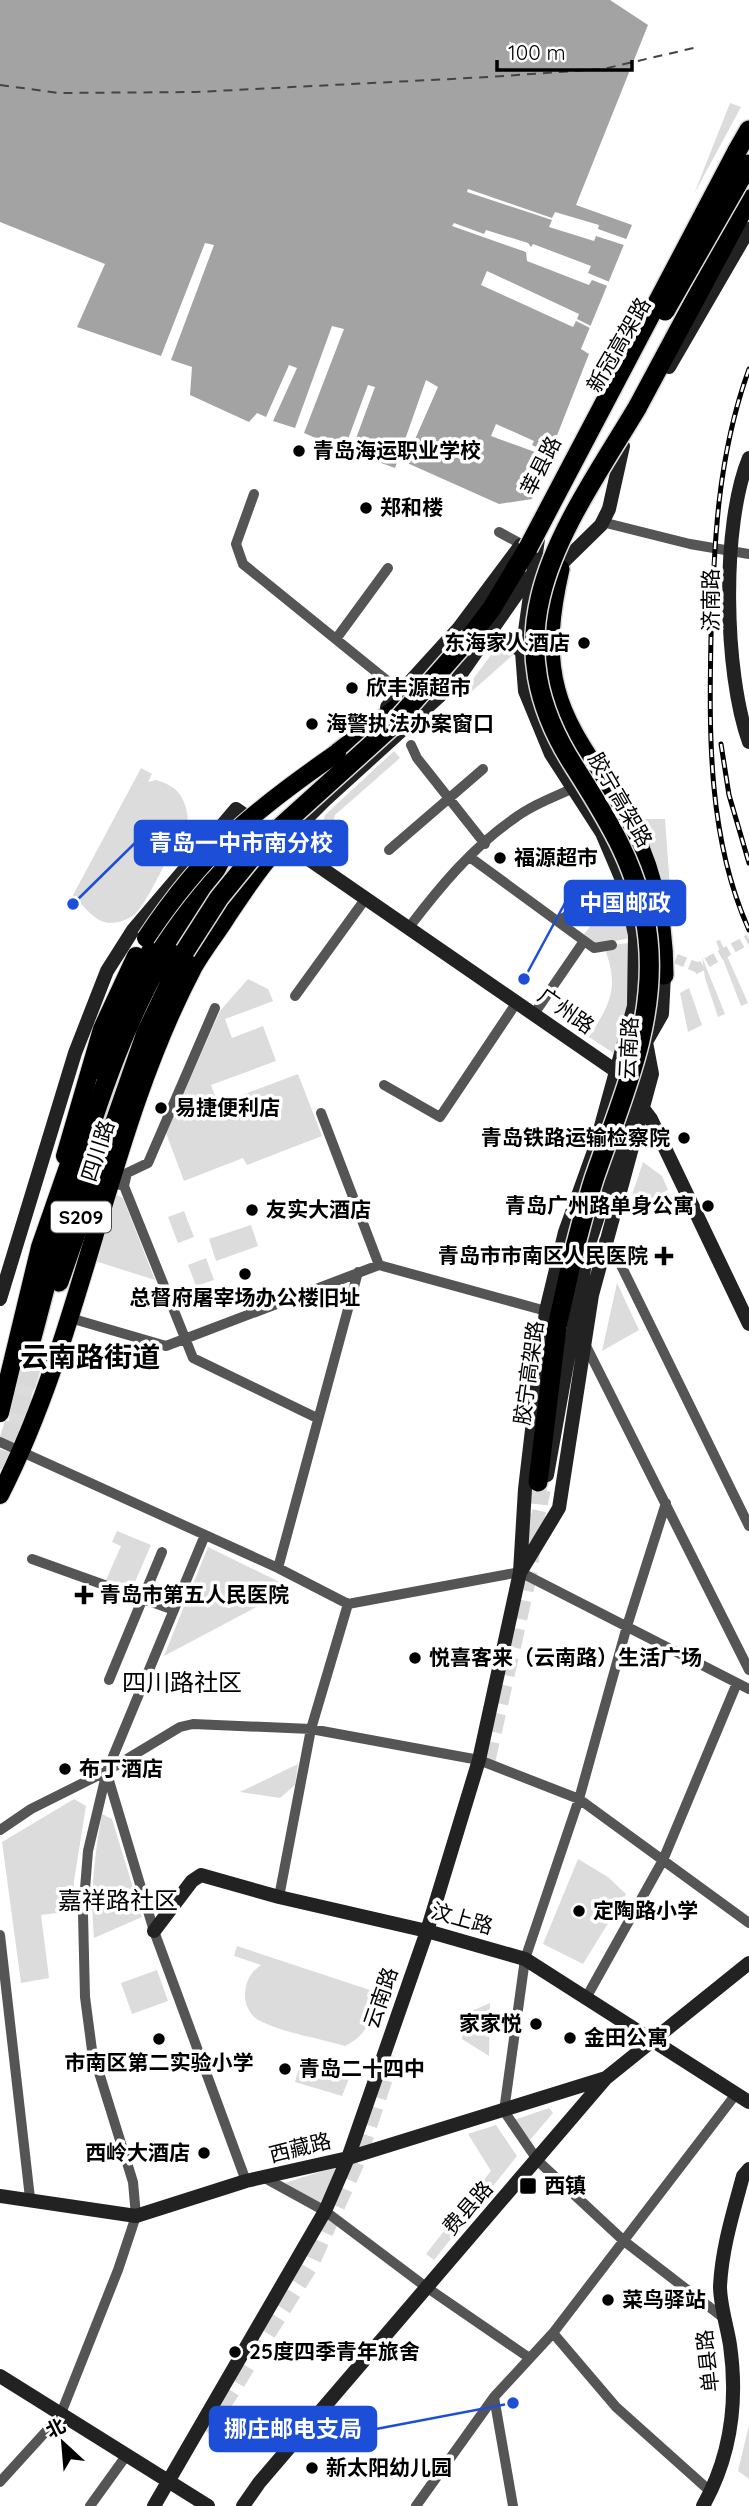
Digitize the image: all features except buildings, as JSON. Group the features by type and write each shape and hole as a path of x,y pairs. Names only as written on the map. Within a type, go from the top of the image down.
{"highway":[{"path":"337,753 428,683 479,638 524,546 749,133"},
{"name":"新冠高架路","path":"524,546 749,164"},
{"path":"664,975 664,949 654,887 632,828 563,710 552,673 550,632 560,569 637,408 749,199"},
{"path":"637,408 692,325 749,227"},
{"name":"胶宁高架路","path":"541,1483 557,1327 594,1180 640,1043 649,987 649,950 643,906 627,855 607,817 563,748 546,709 538,677 535,631 542,584 553,552 637,408"},
{"name":"S209","path":"222,856 144,992 111,1071 82,1157 34,1345 154,1014 186,951 219,898 262,845 308,799 391,727 479,638"}],"main road":[{"name":"莘县路","path":"257,821 397,699 459,628 524,546 619,356 667,269 749,133"},
{"path":"282,843 456,681 479,638 530,574 567,534 623,446 749,227"},
{"path":"554,571 602,522 609,509 623,446"},
{"name":"济南路","path":"749,458 737,496 741,647 749,712"},
{"name":"济南路","path":"749,484 730,616 734,672 743,726 749,742"},
{"path":"530,574 544,508"},
{"name":"云南路","path":"520,1572 559,1508 573,1436 584,1342 604,1241 640,1101 655,985 648,903 625,834 563,727 544,669 542,632 554,571 567,534"},
{"name":"云南路","path":"154,2506 325,2211 348,2158 426,1931 480,1760 520,1572 525,1489 546,1311 565,1231 596,1148 634,1006 635,935 625,887 602,833 551,754 535,721 525,691 522,652 530,574"},
{"path":"479,638 508,639 522,652"},
{"path":"58,1194 68,1140 91,1060 117,992 146,938 197,868 236,828 337,753"},
{"name":"广州路","path":"0,1299 75,1053 107,971 133,930 236,809 257,821 305,859 410,926 616,1074 640,1101 749,1324"},
{"path":"305,820 305,859"},
{"name":"四川路","path":"0,1413 40,1247 117,1022 152,948 184,901 222,856 257,821"},
{"name":"四川路","path":"0,1495 22,1452 118,1184 146,1076 194,967 263,863 282,843"},
{"path":"646,1042 662,1014 664,975"},
{"path":"541,1483 588,1247 640,1101"},
{"name":"汶上路","path":"154,1931 192,1881 201,1875 279,1897 426,1931 524,1959 749,2102"},
{"name":"费县路","path":"243,2506 606,2078 749,1963"},
{"name":"西藏路","path":"0,2196 30,2198 136,2216 246,2181 348,2158 606,2078"},
{"name":"单县路","path":"703,2506 711,2492 727,2446 733,2414 733,2374 720,2290 724,2245 743,2176 749,2169"},
{"path":"0,2376 60,2416 208,2506"}],"street":[{"path":"254,494 236,544 243,564 401,692"},
{"path":"602,522 740,553"},
{"path":"499,532 524,546"},
{"path":"337,639 388,568"},
{"path":"411,744 417,758 485,844"},
{"path":"389,850 483,769"},
{"path":"410,926 443,883 527,810 593,779"},
{"path":"471,858 594,948 611,945"},
{"path":"557,921 625,887"},
{"path":"295,996 366,898"},
{"path":"534,1014 584,941"},
{"path":"384,1085 440,1117 517,1002"},
{"path":"215,1008 148,1163 127,1173 118,1184 192,1358 317,1418"},
{"path":"321,1113 379,1265"},
{"path":"604,1241 614,1251 749,1526"},
{"path":"70,1318 166,1346 379,1265 546,1311"},
{"path":"278,1568 358,1272"},
{"path":"584,1342 749,1670"},
{"path":"0,1443 278,1568 348,1604 520,1572 749,1689"},
{"path":"666,1503 627,1626 579,1799 524,1959 504,2111 538,2161 624,2241 725,2319"},
{"path":"0,2482 60,2416 118,2270 136,2216 133,2182 93,2058 85,1997 83,1914 87,1864 107,1772 205,1535"},
{"path":"109,1680 162,1552"},
{"path":"32,1559 174,1610"},
{"path":"279,1897 311,1729 348,1604"},
{"path":"586,1998 663,1860 737,1683"},
{"path":"0,1830 31,1809 107,1772 180,1727 192,1724 311,1729 480,1760 579,1799 749,1923"},
{"path":"107,1772 154,1931 246,2181"},
{"path":"0,1935 30,2198"},
{"path":"416,2506 494,2397 528,2357 553,2333 736,2094"},
{"path":"265,2178 325,2211 426,2287 528,2357"},
{"path":"553,2333 616,2407 711,2492"},
{"path":"494,2397 513,2506"},
{"path":"90,2506 126,2456"}],"shaded area":[{"path":"0,0 610,0 648,25 576,205 632,225 581,349 589,354 532,499 499,504 405,462 438,387 426,380 395,468 351,452 375,387 368,385 344,450 304,433 344,329 332,326 295,428 273,421 297,368 289,365 266,417 257,413 249,422 190,395 192,367 171,360 214,245 205,243 161,356 77,327 105,264 0,222"},
{"path":"730,103 741,107 694,194"},
{"path":"510,649 514,654 461,701 459,698 494,651"},
{"path":"334,713 340,716 343,722 340,728 334,731 328,728 325,722 328,716"},
{"path":"394,751 400,758 335,815 331,831 321,831 325,815"},
{"path":"141,768 152,774 148,782 163,782 179,793 188,818 142,906 131,917 111,923 104,922 72,897"},
{"path":"637,819 665,819 672,915 668,916"},
{"path":"619,896 630,938 596,945 583,935 590,927 578,915"},
{"path":"720,940 748,1003 741,1006 716,941"},
{"path":"629,943 629,1007 615,1054 589,1037 611,993 611,972 604,946"},
{"path":"702,957 725,1014 718,1017 705,978"},
{"path":"248,979 268,989 273,1001 225,1019 232,1038 263,1026 276,1061 211,1085 218,1104 298,1074 322,1136 247,1165 243,1158 184,1181 166,1133 220,1011"},
{"path":"689,988 702,1025 688,1032 680,993"},
{"path":"643,1162 662,1176 668,1190 627,1210"},
{"path":"117,1195 123,1198 155,1280 95,1261"},
{"path":"184,1211 194,1237 178,1243 168,1217"},
{"path":"251,1225 258,1246 216,1261 209,1239"},
{"path":"206,1258 214,1280 196,1286 188,1265"},
{"path":"617,1283 639,1330 602,1351"},
{"path":"23,1345 46,1351 20,1432 7,1429"},
{"path":"117,1531 151,1545 131,1591 106,1580 121,1546 112,1542"},
{"path":"208,1547 292,1588 164,1656"},
{"path":"298,1764 295,1785 280,1798 240,1792"},
{"path":"74,1799 86,1806 74,1881 73,1911 41,1915 49,1978 21,1983 2,1842"},
{"path":"102,1814 112,1819 142,1917 94,1938 93,1876"},
{"path":"578,1859 608,1877 626,1894 583,1964 543,1944"},
{"path":"237,1946 376,1992 373,2001 367,1999 370,2014 366,2027 358,2038 345,2046 280,2029 256,2019 248,2009 245,1993 254,1970 261,1965 234,1956"},
{"path":"157,1970 168,2001 132,2014 121,1983"},
{"path":"490,2003 489,2056 462,2039 467,2013"},
{"path":"301,2061 350,2076 342,2096 295,2082"},
{"path":"549,2108 553,2113 530,2140 514,2120"},
{"path":"496,2125 517,2156 434,2260 426,2254 491,2171 468,2134"},
{"path":"341,2165 320,2203 285,2183"},
{"path":"749,2425 749,2479 738,2471"}],"pier":[{"path":"468,189 552,218 555,212 599,225 598,229 629,240 627,246 596,236 594,241 549,227 552,220 467,192"},
{"path":"454,223 484,234 486,230 528,243 531,247 533,244 591,266 588,273 612,283 610,287 592,280 589,285 527,261 526,252 452,226"},
{"path":"487,271 579,314 577,319 591,326 590,328 576,321 573,327 481,285"},
{"path":"496,424 534,441 532,445 550,453 549,457 491,436"}],"ferry route":[{"path":"0,85 59,93 196,92 489,77 603,69 698,47"}],"tunnel":[{"path":"694,970 749,939"},
{"path":"662,953 699,968"},
{"path":"0,1469 38,1346"},
{"path":"486,1760 528,1573 538,1482"},
{"path":"532,1545 545,1484"},
{"path":"205,2431 309,2265 357,2158 391,2055"}],"railway":[{"path":"749,369 730,435 719,502 712,603 710,712 718,823 725,860 749,930"},
{"path":"721,744 729,795 749,863"}],"place":[{"name":"青岛海运职业学校","path":"299,451"},
{"name":"郑和楼","path":"366,508"},
{"name":"东海家人酒店","path":"584,643"},
{"name":"欣丰源超市","path":"352,688"},
{"name":"海警执法办案窗口","path":"312,724"},
{"name":"福源超市","path":"500,858"},
{"name":"青岛一中市南分校","path":"73,904"},
{"name":"中国邮政","path":"524,979"},
{"name":"易捷便利店","path":"161,1108"},
{"name":"青岛铁路运输检察院","path":"684,1138"},
{"name":"青岛广州路单身公寓","path":"708,1206"},
{"name":"友实大酒店","path":"252,1210"},
{"name":"青岛市市南区人民医院","path":"664,1256"},
{"name":"总督府屠宰场办公楼旧址","path":"245,1274"},
{"name":"青岛市第五人民医院","path":"84,1595"},
{"name":"悦喜客来（云南路）生活广场","path":"415,1658"},
{"name":"布丁酒店","path":"65,1769"},
{"name":"定陶路小学","path":"579,1911"},
{"name":"家家悦","path":"536,2024"},
{"name":"金田公寓","path":"570,2038"},
{"name":"市南区第二实验小学","path":"159,2039"},
{"name":"青岛二十四中","path":"285,2069"},
{"name":"西岭大酒店","path":"204,2153"},
{"name":"西镇","path":"528,2186"},
{"name":"菜鸟驿站","path":"608,2300"},
{"name":"25度四季青年旅舍","path":"235,2352"},
{"name":"挪庄邮电支局","path":"513,2403"},
{"name":"新太阳幼儿园","path":"312,2468"}],"district":[{"name":"云南路街道","path":"90,1357"},
{"name":"四川路社区","path":"182,1683"},
{"name":"嘉祥路社区","path":"118,1901"}]}
